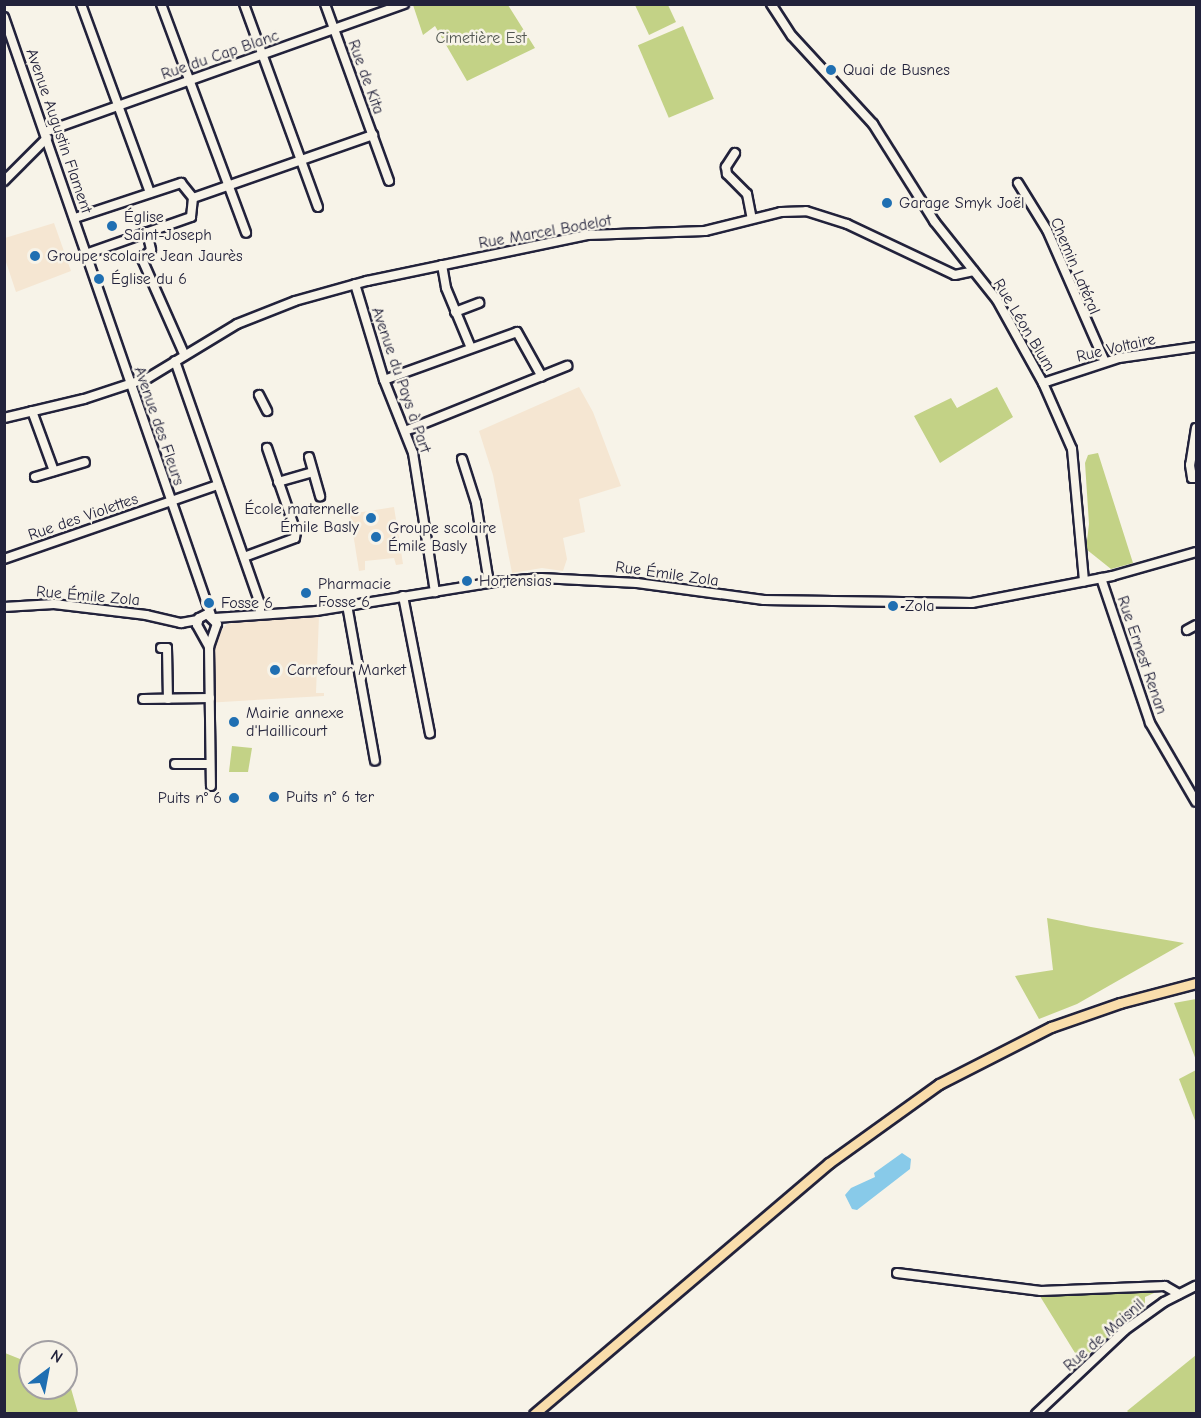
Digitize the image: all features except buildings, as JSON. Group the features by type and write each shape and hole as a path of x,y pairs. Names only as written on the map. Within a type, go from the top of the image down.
{"main road":[{"path":"534,1413 829,1163 939,1084 1051,1027 1120,1003 1197,983"}],"street":[{"path":"81,4 150,193"},
{"path":"161,4 246,233"},
{"path":"244,4 318,207"},
{"name":"Rue de Kita","path":"325,4 389,181"},
{"name":"Rue du Cap Blanc","path":"46,135 117,106 404,4"},
{"name":"Rue Léon Blum","path":"771,4 801,46 861,107 934,221 997,300 1043,383 1072,449 1084,581"},
{"name":"Avenue Augustin Flament","path":"4,17 86,254"},
{"path":"4,181 46,135"},
{"path":"193,198 373,135"},
{"path":"735,153 728,161 727,174 747,194 752,219"},
{"path":"75,218 181,183 193,198 191,217 86,254"},
{"name":"Chemin Latéral","path":"1018,183 1047,230 1105,362"},
{"name":"Rue Marcel Bodelot","path":"4,418 131,384 271,309 355,284 587,235 705,231 786,211 828,216 955,275 974,271"},
{"path":"147,232 151,250 142,259 184,354"},
{"name":"Avenue des Fleurs","path":"86,254 212,621 208,646"},
{"path":"442,265 455,312 471,348"},
{"name":"Avenue du Pays à Part","path":"355,284 384,380 405,431 415,464 435,592"},
{"path":"455,312 479,303"},
{"path":"384,380 517,332 542,377"},
{"name":"Rue Voltaire","path":"1043,383 1105,362 1197,347"},
{"path":"174,361 244,557 260,613"},
{"path":"405,431 567,366"},
{"path":"259,395 267,411"},
{"path":"32,411 54,471"},
{"path":"1194,478 1195,432"},
{"path":"244,557 295,538 296,532 267,448"},
{"path":"309,457 320,496"},
{"path":"462,459 477,503 489,583"},
{"path":"35,477 85,462"},
{"path":"278,482 313,472"},
{"name":"Rue des Violettes","path":"4,558 218,485"},
{"name":"Rue Émile Zola","path":"4,608 54,604 189,624 198,620 212,621 260,613 347,605 489,583 590,578 764,600 972,603 1101,578 1197,552"},
{"name":"Rue Ernest Renan","path":"1101,578 1149,723 1197,802"},
{"path":"403,596 430,733"},
{"path":"347,605 375,760"},
{"name":"Rue Émile Zola","path":"168,620 201,632"},
{"path":"198,620 208,646 211,786"},
{"path":"201,632 212,621"},
{"path":"1187,630 1197,625"},
{"path":"161,648 167,648 168,699"},
{"path":"143,699 210,698"},
{"path":"175,764 210,764"},
{"path":"897,1273 1041,1291 1165,1286 1179,1294"},
{"name":"Rue de Maisnil","path":"1039,1413 1125,1330 1179,1294 1197,1286"}],"shaded area":[{"name":"Groupe scolaire Jean Jaurès","path":"54,223 71,271 16,292 5,259 5,238"},
{"path":"579,387 593,412 621,486 579,499 585,532 563,538 567,559 563,571 542,568 512,573 493,475 479,431"},
{"name":"Groupe scolaire Émile Basly","path":"394,507 403,564 396,565 394,558 365,561 365,570 359,571 350,514"},
{"path":"319,616 316,693 324,693 324,696 205,703 204,642 214,638 227,624 272,617"}],"green space":[{"name":"Cimetière Est","path":"413,5 508,5 535,48 467,81 435,26 423,35"},
{"path":"635,5 668,5 676,22 649,35"},
{"path":"683,26 714,99 669,118 638,45"},
{"path":"997,387 1013,417 940,463 914,416 951,398 957,408"},
{"path":"1098,453 1133,563 1111,569 1086,549 1089,524 1085,463 1088,455"},
{"path":"232,746 252,748 248,772 229,772"},
{"path":"1047,918 1184,943 1077,1004 1039,1019 1015,976 1053,970"},
{"path":"1196,999 1196,1060 1174,1003"},
{"path":"1196,1070 1196,1123 1179,1079"},
{"path":"1152,1289 1154,1293 1145,1297 1145,1306 1080,1361 1038,1293"},
{"path":"5,1353 18,1358 18,1400 74,1400 78,1413 5,1413"},
{"path":"1196,1355 1196,1413 1129,1413 1127,1411"}],"water":[{"path":"902,1153 911,1159 910,1169 857,1210 852,1209 845,1195 851,1188 875,1177 874,1173"}],"place":[{"name":"Quai de Busnes","path":"831,70"},
{"name":"Garage Smyk Joël","path":"887,203"},
{"name":"Église Saint-Joseph","path":"112,226"},
{"name":"Groupe scolaire Jean Jaurès","path":"35,256"},
{"name":"Église du 6","path":"99,279"},
{"name":"École maternelle Émile Basly","path":"371,518"},
{"name":"Groupe scolaire Émile Basly","path":"376,537"},
{"name":"Hortensias","path":"467,581"},
{"name":"Pharmacie Fosse 6","path":"306,593"},
{"name":"Fosse 6","path":"209,603"},
{"name":"Zola","path":"893,606"},
{"name":"Carrefour Market","path":"275,670"},
{"name":"Mairie annexe d'Haillicourt","path":"234,722"},
{"name":"Puits n° 6 ter","path":"274,797"},
{"name":"Puits n° 6","path":"234,798"}]}
